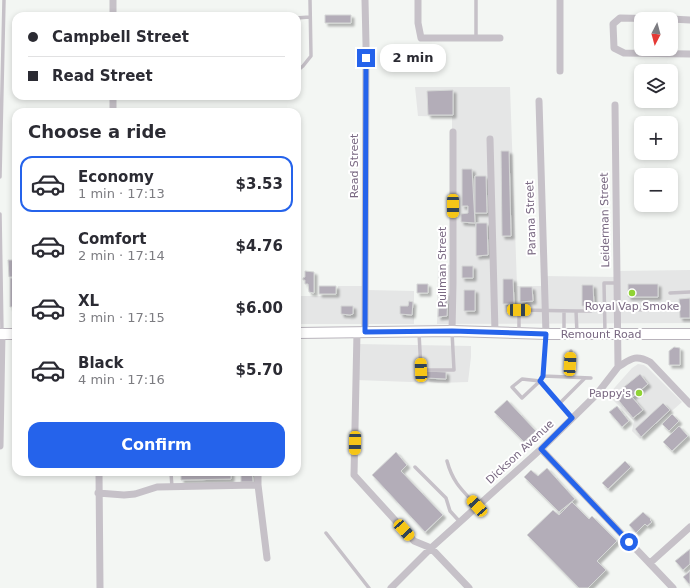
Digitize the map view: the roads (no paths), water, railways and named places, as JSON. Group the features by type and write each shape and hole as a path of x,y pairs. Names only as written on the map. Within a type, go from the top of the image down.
{"main road":[{"name":"Remount Road","path":"301,333 452,331 546,334 690,334"},
{"path":"1,334 12,334"}],"street":[{"path":"113,0 113,12"},
{"name":"Read Street","path":"365,0 366,44 361,332 354,475 414,541 431,548"},
{"path":"418,0 418,23 421,38 500,38"},
{"path":"560,0 560,71"},
{"path":"634,18 620,18 613,24 614,48 624,53 634,53"},
{"path":"678,19 690,20"},
{"path":"678,54 690,54"},
{"name":"Parana Street","path":"539,101 546,334"},
{"name":"Leiderman Street","path":"614,105 618,334"},
{"name":"Pullman Street","path":"452,331 453,132"},
{"path":"490,139 495,332"},
{"path":"0,446 1,334"},
{"path":"618,334 618,367"},
{"path":"618,367 632,358 638,357 650,362 690,404"},
{"name":"Dickson Avenue","path":"391,588 431,548 541,449 597,394 618,367"},
{"path":"541,449 673,588"},
{"path":"99,476 100,588"},
{"path":"258,476 266,558"},
{"path":"98,493 124,495 135,494 156,487 258,485"},
{"path":"650,563 690,527"},
{"path":"431,548 469,588"}],"lane":[{"path":"0,177 2,25 4,0"},
{"path":"301,68 310,56 310,0"},
{"path":"476,0 476,38"},
{"path":"301,18 310,17"},
{"path":"0,214 1,334"},
{"path":"605,334 604,283 617,283"},
{"path":"670,293 690,292"},
{"path":"617,309 648,310"},
{"path":"519,333 519,310 591,311"},
{"path":"564,311 564,334"},
{"path":"576,311 577,334"},
{"path":"419,331 421,370 454,370 452,331"},
{"path":"546,334 543,376 540,381 522,398 512,387 522,378 540,381 572,418"},
{"path":"570,377 571,351"},
{"path":"543,376 591,378"},
{"path":"559,404 585,378"},
{"path":"447,460 450,473 454,481 477,506"},
{"path":"415,467 446,498 450,511 460,522"},
{"path":"171,476 172,487"},
{"path":"326,533 369,588"}],"place":[{"name":"Royal Vap Smoke","path":"632,293"},
{"name":"Pappy's","path":"639,393"}]}
